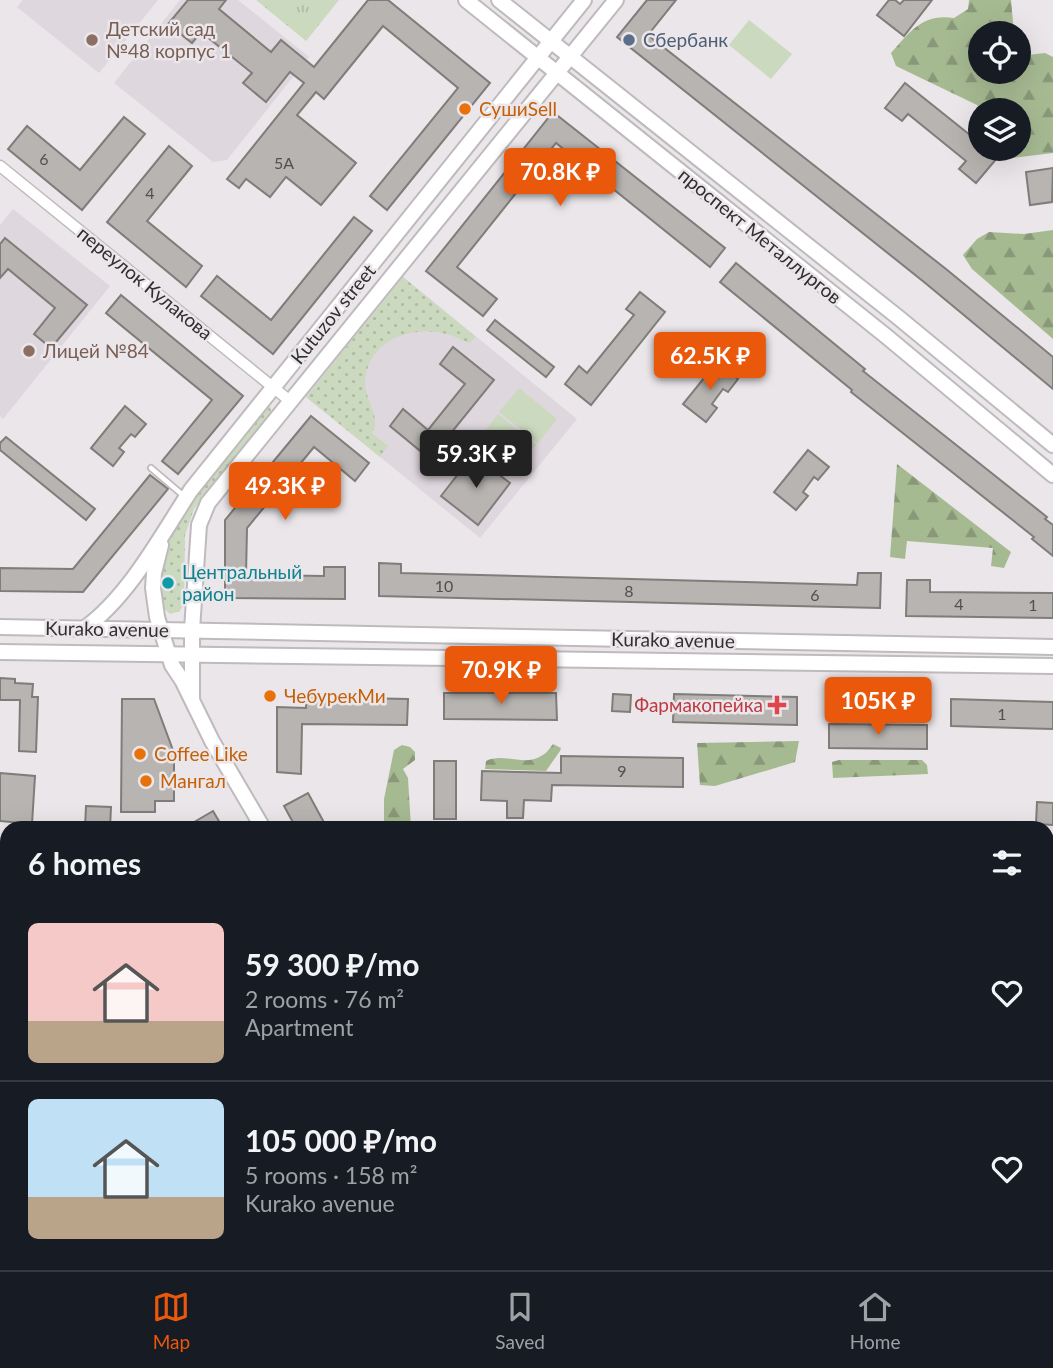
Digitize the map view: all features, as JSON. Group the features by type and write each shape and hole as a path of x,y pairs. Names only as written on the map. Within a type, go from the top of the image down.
{"main road":[{"name":"проспект Металлургов","path":"466,0 886,337 1053,475"},
{"name":"проспект Металлургов","path":"499,0 899,318 1053,445"},
{"name":"Kutuzov street","path":"85,628 104,613 164,536 186,498 584,0"},
{"name":"Kutuzov street","path":"192,699 192,630 202,514 290,401 615,0"},
{"path":"164,536 157,558 153,588 157,617 170,656 212,741 259,821"},
{"name":"Kurako avenue","path":"0,627 1053,646"},
{"name":"Kurako avenue","path":"0,652 1053,666"}],"street":[{"name":"переулок Кулакова","path":"0,166 290,401"}],"lane":[{"path":"151,468 186,498"},
{"path":"884,644 884,665"}],"shaded area":[{"name":"Детский сад №48 корпус 1","path":"23,0 158,0 99,73 17,7"},
{"path":"180,0 238,0 309,57 227,160 213,162 114,83"},
{"name":"Лицей №84","path":"13,209 110,286 3,419 0,416 0,225"},
{"path":"403,277 577,419 480,538 306,397"}],"green space":[{"path":"256,0 339,0 306,41"},
{"path":"969,0 1011,0 1013,21 968,21 968,84 1031,84 1031,55 1045,53 1053,57 1053,153 1031,156 1031,98 968,98 968,101 896,66 891,53 911,31 925,21 933,18 954,18 968,9"},
{"path":"749,20 792,54 771,79 729,45"},
{"path":"1053,230 1053,339 972,269 963,255 977,239 989,232 1024,234"},
{"path":"403,277 476,337 469,343 436,332 407,334 394,338 374,355 365,383 375,422 372,433 388,446 380,457 306,397"},
{"path":"519,388 557,419 538,443 499,412"},
{"path":"267,405 271,411 194,509 185,535 184,603 180,611 170,614 161,606 160,593 162,568 171,533 181,512"},
{"path":"498,414 536,445 522,461 485,431"},
{"path":"897,464 1011,552 1004,568 991,566 993,548 907,541 905,559 890,557"},
{"path":"799,741 795,762 715,786 700,785 697,743"},
{"path":"553,744 561,748 546,771 485,769 486,761 493,759 535,759 545,754"},
{"path":"402,745 415,752 415,760 403,769 408,778 411,821 384,821 384,799 394,750"},
{"path":"922,760 927,765 928,774 833,778 832,762"}],"building":[{"path":"188,0 226,0 219,9 271,52 281,40 314,67 368,0 388,0 490,83 387,210 370,196 458,88 383,26 324,99 316,92 297,115 356,163 321,205 286,177 270,197 246,179 239,188 227,179 304,83 290,72 266,102 243,83 252,73 201,32 192,43 168,24"},
{"path":"647,0 676,0 648,35 946,269 1053,357 1053,389 924,282 617,37"},
{"path":"889,0 900,4 904,0 932,0 904,36 877,15"},
{"path":"905,83 968,133 968,161 995,161 976,183 959,169 966,161 908,114 902,121 885,108"},
{"path":"553,112 725,248 710,267 556,143 457,267 497,299 483,316 426,271"},
{"path":"124,117 145,134 82,210 8,149 27,126 80,170"},
{"path":"169,146 192,166 147,221 202,266 186,287 107,222"},
{"path":"1053,168 1052,202 1030,205 1026,172"},
{"path":"354,217 372,231 273,354 201,296 217,276 271,320"},
{"name":"Лицей №84","path":"5,238 87,305 51,348 34,334 55,308 8,269 0,278 0,244"},
{"path":"736,263 865,369 863,371 1047,517 1045,519 1053,525 1053,556 1032,539 1034,537 851,392 852,390 720,282"},
{"path":"640,292 665,312 591,405 565,384 579,366 587,373 634,315 626,309"},
{"path":"121,295 243,396 178,474 162,461 212,400 106,313"},
{"path":"495,320 554,367 546,377 487,330"},
{"path":"453,347 494,380 430,459 390,426 403,409 428,430 465,384 440,364"},
{"path":"717,362 738,379 728,392 723,389 712,404 717,408 706,422 683,404"},
{"path":"125,406 146,424 135,437 131,434 119,448 124,452 113,466 91,448"},
{"path":"311,416 369,463 355,481 314,447 247,528 246,575 324,576 324,567 345,567 345,599 225,598 225,520"},
{"path":"6,437 95,509 86,520 0,450 0,443"},
{"path":"808,450 829,467 818,480 814,477 803,492 808,496 796,510 774,492"},
{"path":"473,455 510,483 478,525 441,496"},
{"path":"150,475 168,489 83,592 0,591 0,568 73,569"},
{"path":"379,563 401,564 401,573 857,585 858,573 881,573 880,608 379,596"},
{"path":"907,580 930,580 930,592 1053,593 1053,618 906,616"},
{"path":"0,678 15,679 15,683 33,684 32,697 38,697 36,752 19,751 20,700 0,700"},
{"path":"444,693 556,693 557,720 444,719"},
{"path":"613,694 631,695 630,712 612,711"},
{"path":"674,694 797,697 797,725 673,722"},
{"path":"306,697 408,699 407,725 302,724 301,774 277,772 277,707 306,708"},
{"path":"122,699 154,699 174,753 174,801 155,801 155,812 121,812"},
{"path":"951,699 1053,702 1053,729 951,726"},
{"path":"829,724 927,725 927,749 829,748"},
{"path":"561,756 683,758 683,787 552,785 551,801 524,800 523,818 507,818 507,801 481,800 482,771 561,773"},
{"path":"434,761 456,761 456,819 434,819"},
{"path":"0,773 35,776 32,821 0,821"},
{"path":"308,793 323,821 292,821 284,806"},
{"path":"1037,802 1053,803 1053,821 1036,821"},
{"path":"86,806 111,807 110,821 85,821"},
{"path":"213,811 219,821 196,821"}],"place":[{"name":"Детский сад №48 корпус 1","path":"92,40"},
{"name":"Сбербанк","path":"629,40"},
{"name":"СушиSell","path":"465,109"},
{"name":"Лицей №84","path":"29,351"},
{"name":"Центральный район","path":"168,583"},
{"name":"ЧебурекМи","path":"270,696"},
{"name":"Фармакопейка","path":"777,705"},
{"name":"Coffee Like","path":"140,754"},
{"name":"Мангал","path":"146,781"}]}
